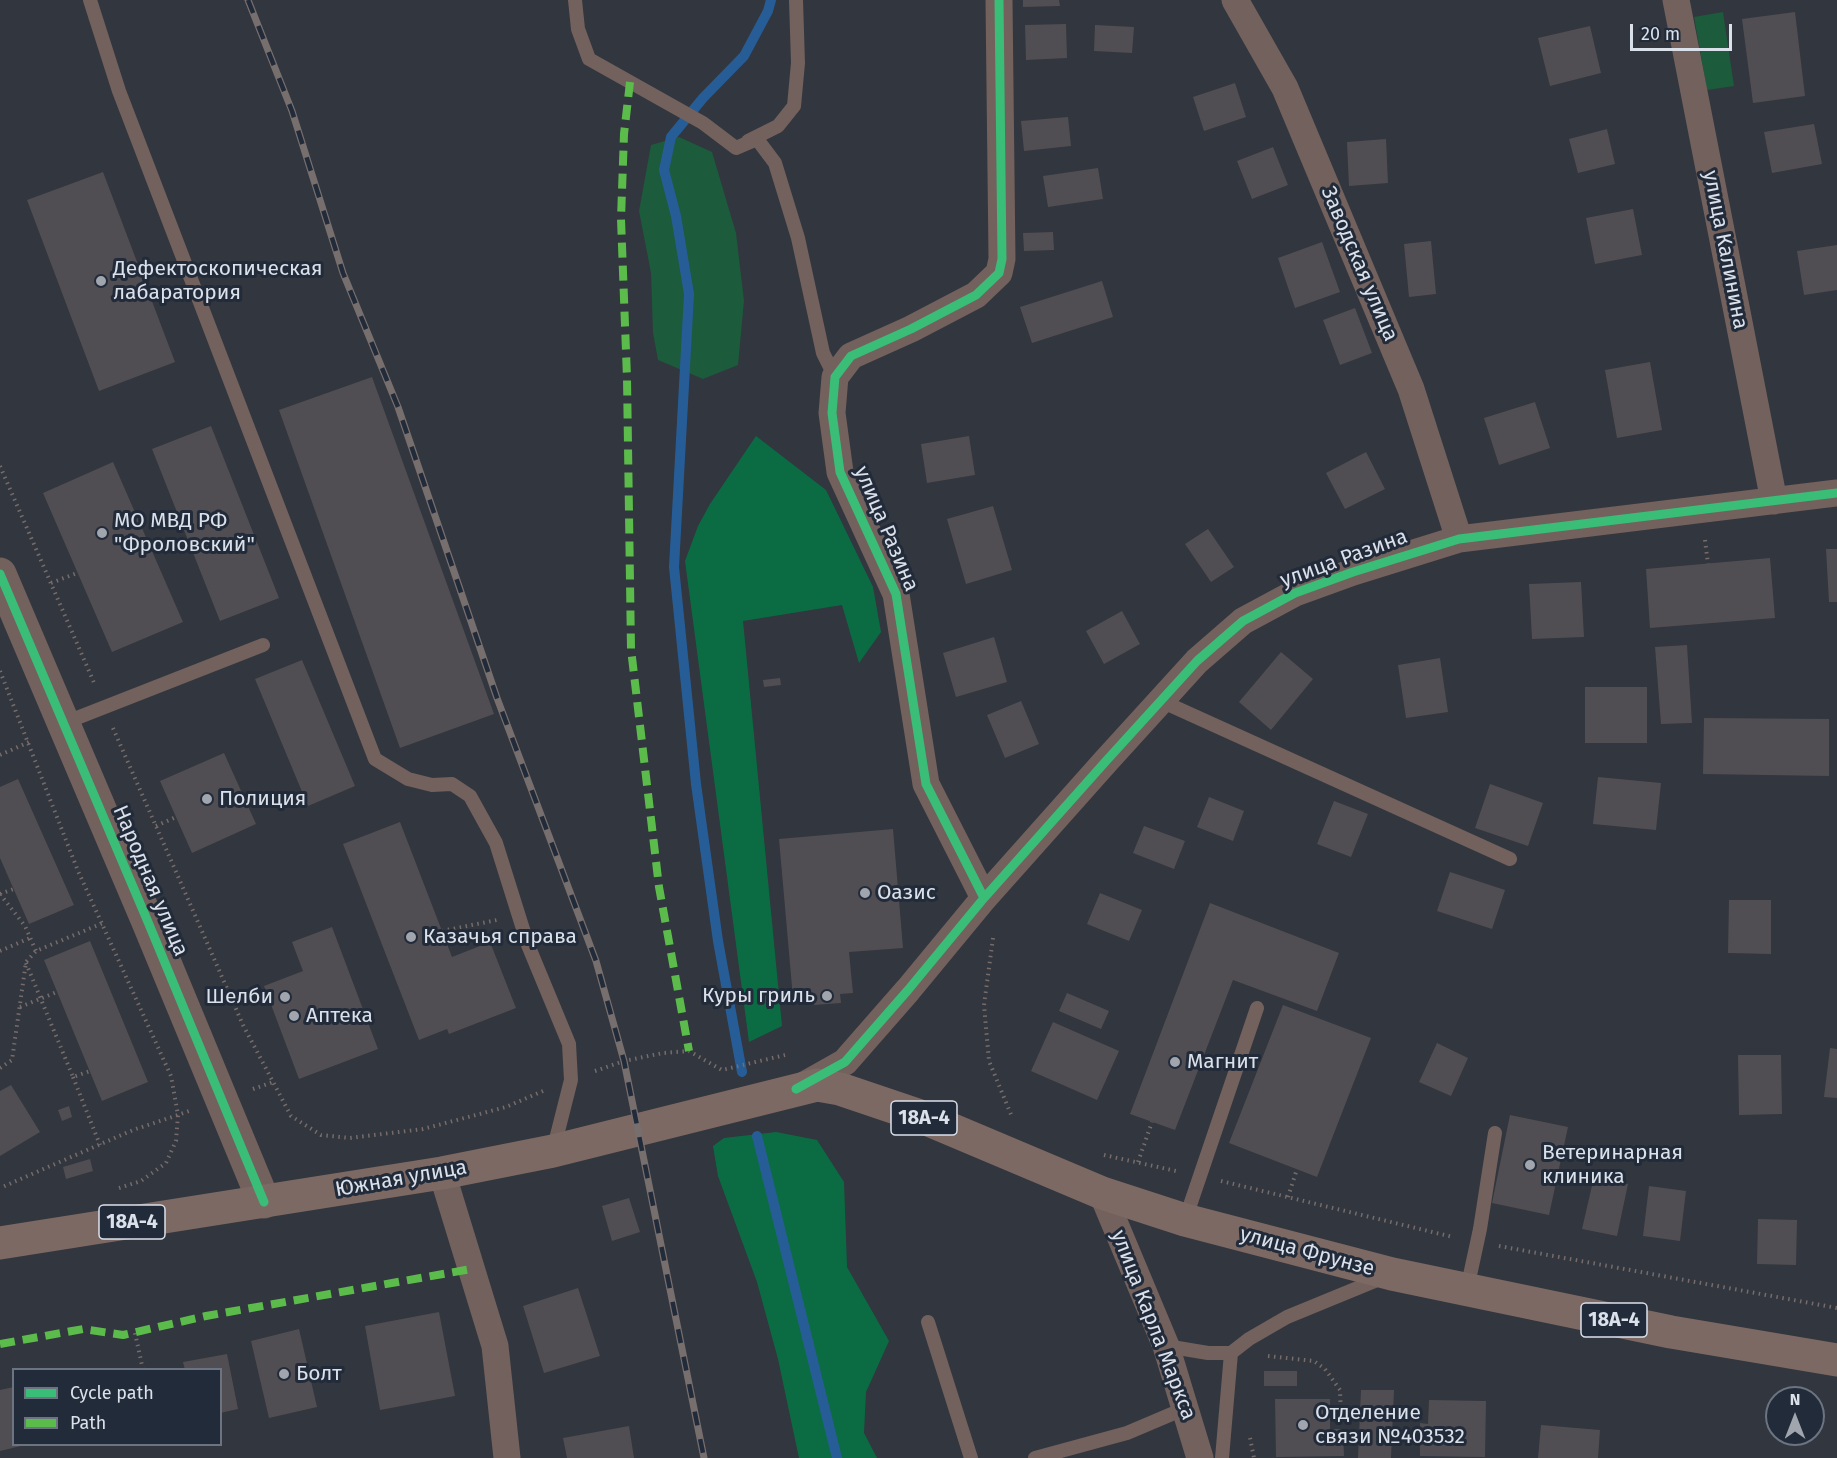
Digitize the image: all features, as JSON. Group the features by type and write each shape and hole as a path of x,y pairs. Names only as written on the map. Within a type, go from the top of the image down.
{"main road":[{"name":"улица Фрунзе","path":"796,1089 817,1085 840,1089 906,1111 1102,1193 1185,1220 1392,1274 1671,1332 1837,1360"},
{"name":"Южная улица","path":"0,1243 442,1173 552,1151 796,1089"}],"street":[{"path":"835,377 851,356 911,329 976,295 999,273 1002,259 999,0"},
{"name":"Заводская улица","path":"1235,0 1285,88 1412,389 1459,539"},
{"name":"улица Калинина","path":"1676,0 1774,501"},
{"name":"улица Разина","path":"835,377 832,413 840,472 896,594 926,784 984,898"},
{"name":"улица Разина","path":"796,1089 845,1062 984,898 1197,661 1243,621 1305,589 1459,539 1837,493"},
{"name":"Народная улица","path":"0,574 264,1202"},
{"path":"442,1173 495,1346 507,1458"},
{"name":"улица Карла Маркса","path":"1102,1193 1166,1346 1200,1458"}],"lane":[{"path":"90,0 119,91 375,759 408,779 432,785 452,784 470,796 496,843 528,945 557,1010 569,1044 571,1080 552,1151"},
{"path":"575,0 578,29 589,59 703,123 736,148"},
{"path":"736,148 778,126 794,106 798,63 796,0"},
{"path":"736,148 757,139 775,163 798,238 823,353 835,377"},
{"path":"64,723 263,645"},
{"path":"1161,701 1509,859"},
{"path":"1185,1220 1198,1176 1257,1008"},
{"path":"1467,1289 1495,1133"},
{"path":"1166,1346 1208,1353 1231,1353 1287,1317 1392,1274"},
{"path":"928,1322 971,1458"},
{"path":"1222,1458 1231,1353"},
{"path":"1035,1458 1127,1433 1186,1408"}],"path":[{"path":"0,466 6,479"},
{"path":"51,583 77,573"},
{"path":"0,671 78,871 171,1076 178,1115 176,1141 166,1163 141,1181 110,1191"},
{"path":"0,756 29,742"},
{"path":"156,826 176,817"},
{"path":"14,889 0,894 25,926 36,951"},
{"path":"193,912 243,1025 291,1116 321,1135 350,1138 434,1127 506,1107 624,1061 663,1053 689,1051 722,1070 788,1055"},
{"path":"442,931 519,915"},
{"path":"0,1068 12,1060 26,962 36,951 103,923"},
{"path":"996,932 992,943 984,1005 989,1061 1015,1122"},
{"path":"0,951 30,939"},
{"path":"26,962 100,1145"},
{"path":"20,1007 57,992"},
{"path":"73,1077 90,1071"},
{"path":"0,1188 100,1145 178,1115 273,1083"},
{"path":"1138,1162 1152,1122"},
{"path":"1093,1152 1477,1242 1837,1308"},
{"path":"1288,1197 1297,1169"},
{"path":"135,1333 143,1368"},
{"path":"1231,1353 1314,1361 1325,1369 1340,1390 1341,1414 1330,1421"}],"green space":[{"path":"1723,12 1734,86 1707,90 1694,17"},
{"path":"679,137 712,152 736,233 744,301 738,365 703,379 658,360 653,333 651,273 639,211 651,145"},
{"path":"756,436 826,490 873,587 881,632 859,663 842,605 743,621 782,1026 749,1042 685,561 698,526 710,504"},
{"path":"776,1132 817,1140 844,1182 847,1267 889,1341 866,1392 864,1433 877,1458 799,1458 778,1359 757,1282 718,1176 713,1146 724,1138"}],"building":[{"path":"1023,0 1059,0 1060,6 1023,7"},
{"path":"1795,12 1805,96 1753,103 1742,19"},
{"path":"1066,24 1067,58 1026,60 1025,25"},
{"path":"1095,25 1134,27 1132,53 1094,51"},
{"path":"1590,26 1601,73 1550,86 1538,38"},
{"path":"1235,83 1246,117 1204,131 1193,97"},
{"path":"1068,117 1071,146 1024,151 1021,121"},
{"path":"1814,124 1822,164 1772,173 1764,132"},
{"path":"1607,129 1615,164 1578,173 1569,139"},
{"path":"1386,139 1388,183 1349,186 1347,142"},
{"path":"1273,147 1288,185 1252,199 1237,161"},
{"path":"1098,168 1103,199 1048,207 1043,176"},
{"name":"Дефектоскопическая лабаратория","path":"103,172 175,362 99,391 27,200"},
{"path":"1633,209 1642,255 1595,264 1586,218"},
{"path":"1053,232 1054,250 1024,251 1023,233"},
{"path":"1431,241 1436,294 1409,297 1404,244"},
{"path":"1322,242 1340,292 1295,308 1278,258"},
{"path":"1837,245 1837,290 1804,295 1797,251"},
{"path":"1102,281 1113,317 1032,343 1020,307"},
{"path":"1355,308 1372,353 1340,365 1323,320"},
{"path":"1650,362 1662,430 1617,438 1605,370"},
{"path":"372,377 494,714 400,748 279,410"},
{"path":"1535,402 1550,448 1499,465 1484,418"},
{"path":"211,426 279,598 220,621 152,449"},
{"path":"969,436 975,475 927,483 921,444"},
{"path":"1366,452 1385,489 1345,509 1326,473"},
{"name":"МО МВД РФ \"Фроловский\"","path":"113,462 183,622 112,652 43,493"},
{"path":"993,506 1012,570 966,584 947,519"},
{"path":"1208,529 1234,567 1211,582 1185,544"},
{"path":"1826,549 1837,549 1837,602 1829,602"},
{"path":"1770,558 1775,618 1650,628 1646,569"},
{"path":"1581,582 1584,637 1532,639 1529,584"},
{"path":"1122,611 1140,644 1104,664 1086,631"},
{"path":"994,637 1007,682 956,697 943,653"},
{"path":"1687,645 1692,723 1661,724 1655,647"},
{"path":"1281,652 1313,679 1271,730 1239,702"},
{"path":"1440,658 1448,712 1406,718 1398,665"},
{"path":"302,660 355,786 308,806 255,679"},
{"path":"780,678 781,685 764,687 763,680"},
{"path":"1585,687 1647,687 1647,743 1585,743"},
{"path":"1021,701 1039,744 1005,758 987,715"},
{"path":"1704,718 1829,719 1829,776 1703,774"},
{"name":"Полиция","path":"224,753 256,824 192,853 160,781"},
{"path":"1598,777 1661,783 1656,830 1593,824"},
{"path":"18,779 74,905 29,924 0,858 0,787"},
{"path":"1490,784 1543,803 1528,846 1475,828"},
{"path":"1209,797 1244,811 1233,841 1197,827"},
{"path":"1334,801 1368,814 1351,857 1317,844"},
{"name":"Казачья справа","path":"400,822 452,957 490,942 516,1008 449,1034 447,1029 419,1040 343,844"},
{"path":"1144,826 1185,841 1174,869 1133,853"},
{"name":"Оазис","path":"893,829 903,948 849,952 853,993 840,994 841,1003 814,1005 813,996 793,998 779,839"},
{"path":"1450,872 1505,890 1492,929 1437,911"},
{"path":"1100,893 1142,910 1129,941 1087,924"},
{"path":"1729,900 1771,900 1771,954 1728,953"},
{"name":"Магнит","path":"1210,903 1339,953 1317,1011 1233,980 1175,1130 1130,1114"},
{"path":"332,927 378,1049 299,1079 264,986 303,971 292,942"},
{"path":"90,941 148,1082 102,1101 44,960"},
{"path":"1067,993 1109,1011 1101,1029 1059,1011"},
{"path":"1283,1005 1371,1038 1317,1177 1229,1143"},
{"path":"1053,1022 1119,1051 1097,1100 1031,1071"},
{"path":"1437,1043 1468,1058 1451,1096 1419,1082"},
{"path":"1830,1048 1837,1049 1837,1098 1824,1097"},
{"path":"1738,1055 1781,1055 1782,1114 1739,1115"},
{"path":"11,1085 40,1132 0,1156 0,1091"},
{"path":"69,1106 72,1117 62,1121 58,1110"},
{"name":"Ветеринарная клиника","path":"1510,1115 1568,1127 1549,1215 1492,1203"},
{"path":"90,1159 93,1171 66,1179 63,1167"},
{"path":"1594,1177 1628,1184 1617,1236 1582,1229"},
{"path":"1649,1186 1686,1191 1680,1241 1643,1236"},
{"path":"629,1198 640,1232 612,1241 602,1206"},
{"path":"1758,1219 1797,1220 1796,1265 1757,1264"},
{"path":"578,1288 600,1356 544,1373 523,1306"},
{"path":"439,1312 455,1396 380,1410 365,1326"},
{"name":"Болт","path":"299,1329 317,1407 269,1418 251,1341"},
{"path":"227,1354 238,1409 222,1413 222,1368 184,1368 183,1362"},
{"path":"1264,1371 1297,1371 1297,1386 1264,1386"},
{"path":"12,1387 12,1446 21,1446 0,1451 0,1390"},
{"path":"1361,1390 1394,1390 1391,1458 1358,1458"},
{"name":"Отделение связи №403532","path":"1275,1399 1330,1399 1330,1429 1343,1429 1344,1456 1276,1457"},
{"path":"1429,1400 1486,1401 1485,1457 1420,1456 1420,1423 1428,1424"},
{"path":"1541,1425 1600,1430 1598,1458 1538,1458"},
{"path":"629,1426 634,1458 567,1458 563,1438"}],"waterway":[{"path":"742,1072 718,941 696,784 674,567 689,294 676,216 664,170 671,137 703,98 744,56 768,11 771,0"},
{"path":"757,1136 837,1458"}],"railway":[{"path":"248,0 292,111 343,273 398,407 497,698 596,961 624,1061 704,1458"}],"marked path":[{"path":"630,82 624,134 621,219 627,378 631,649 659,887 689,1051"},
{"path":"0,1344 83,1329 123,1335 206,1316 471,1269"}],"cycle path":[{"path":"984,898 926,784 896,594 840,472 832,413 835,377 851,356 911,329 976,295 999,273 1002,259 999,0"},
{"path":"796,1089 845,1062 984,898 1106,761 1197,661 1243,621 1295,593 1353,572 1459,539 1837,493"},
{"path":"0,574 264,1202"}],"place":[{"name":"Дефектоскопическая лабаратория","path":"101,281"},
{"name":"МО МВД РФ \"Фроловский\"","path":"102,533"},
{"name":"Полиция","path":"207,799"},
{"name":"Оазис","path":"865,893"},
{"name":"Казачья справа","path":"411,937"},
{"name":"Куры гриль","path":"827,996"},
{"name":"Шелби","path":"285,997"},
{"name":"Аптека","path":"294,1016"},
{"name":"Магнит","path":"1175,1062"},
{"name":"Ветеринарная клиника","path":"1530,1165"},
{"name":"Болт","path":"284,1374"},
{"name":"Отделение связи №403532","path":"1303,1425"}]}
